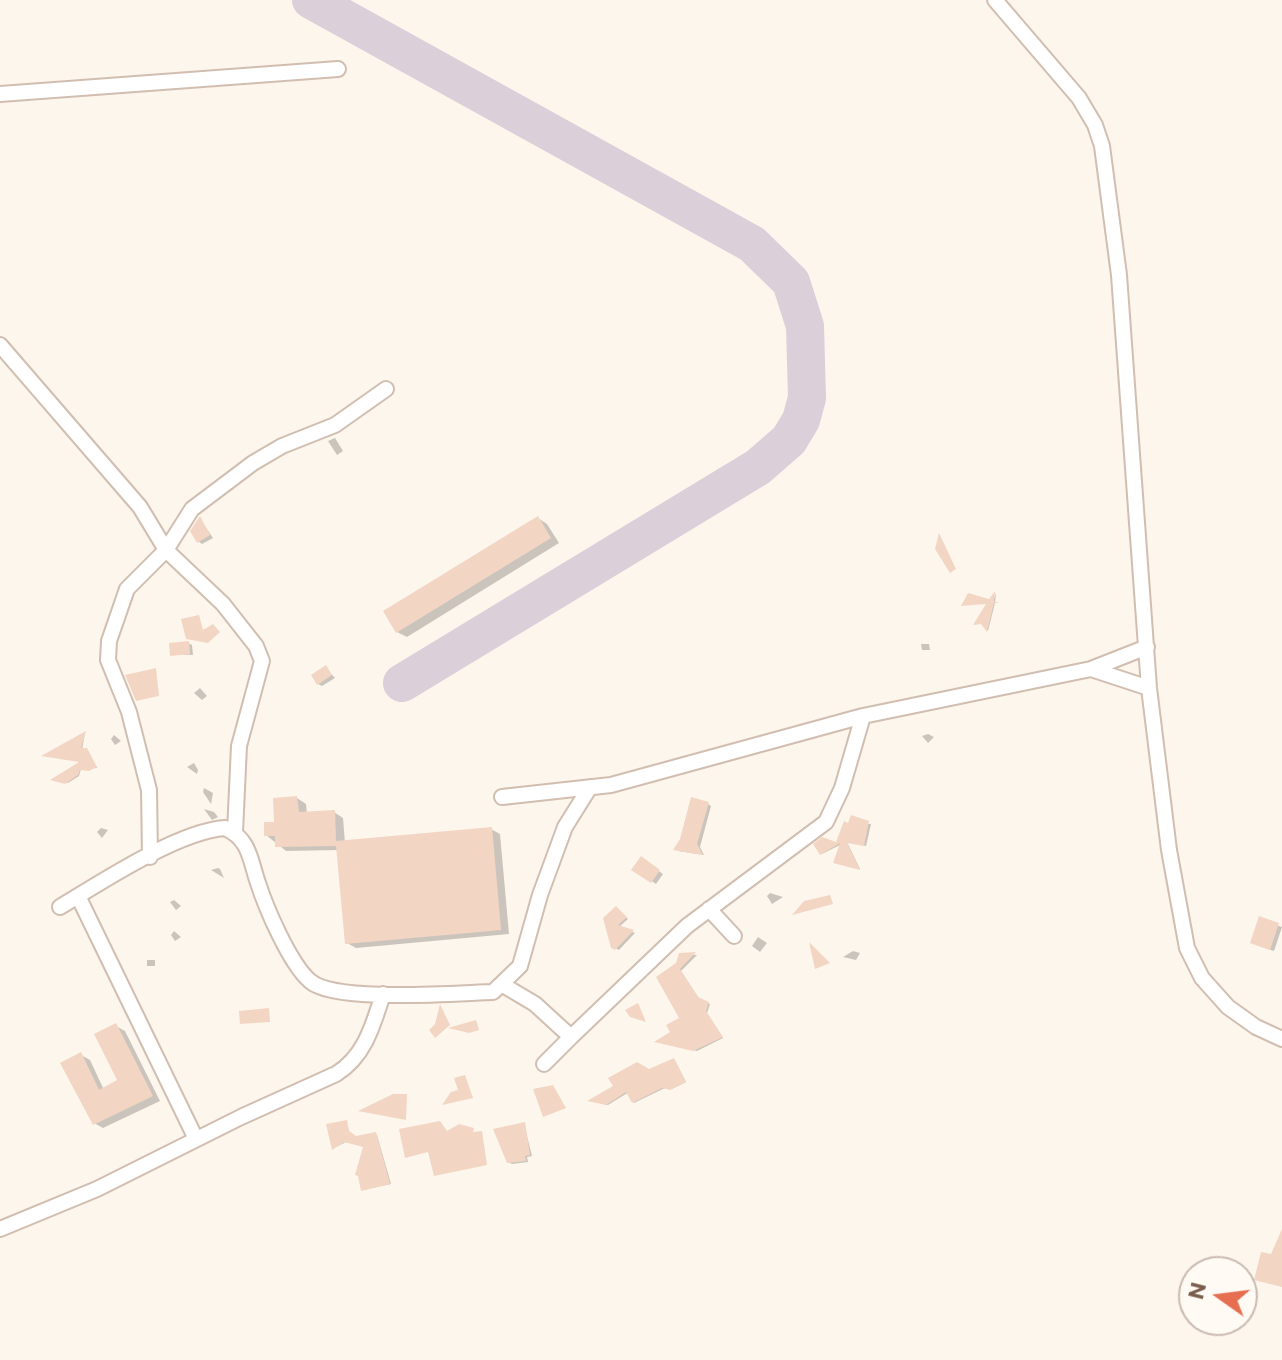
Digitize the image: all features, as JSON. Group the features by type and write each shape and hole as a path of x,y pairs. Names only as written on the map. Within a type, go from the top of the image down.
{"street":[{"path":"995,0 1079,98 1095,125 1102,146 1119,275 1149,688 1169,850 1191,960 1228,1007 1256,1027 1282,1039"},
{"path":"0,94 338,69"},
{"path":"0,345 140,507 166,550 223,604 248,635 262,661 239,746 235,832 253,861 257,882 290,952 309,981 338,992 493,992 520,966 540,895 565,827 590,787"},
{"path":"150,857 149,790 129,712 108,660 109,641 127,589 166,550 192,509 253,463 282,446 335,425 386,389"},
{"path":"502,797 590,787 863,716 1091,669 1147,647"},
{"path":"1091,669 1149,688"},
{"path":"544,1064 709,909 826,822 842,788 863,716"},
{"path":"60,907 93,884 206,829 225,828 235,832"},
{"path":"78,896 196,1139"},
{"path":"709,909 734,936"},
{"path":"503,985 535,1004 571,1037"},
{"path":"0,1229 97,1189 349,1066 368,1037 383,994"}],"building":[{"path":"200,516 210,535 197,543 190,531"},
{"path":"538,516 551,538 396,633 383,611"},
{"path":"939,533 956,569 950,573 935,549"},
{"path":"995,591 994,601 999,603 994,603 987,632 981,624 973,625 986,604 961,606 968,593 989,599"},
{"path":"199,615 203,630 213,624 220,632 208,643 186,639 181,619"},
{"path":"189,641 190,654 170,656 169,643"},
{"path":"326,665 332,675 317,685 311,675"},
{"path":"156,668 159,696 136,701 125,675"},
{"path":"86,731 81,748 87,748 97,767 89,771 80,770 65,784 50,780 79,762 41,756"},
{"path":"297,796 299,812 335,810 336,841 492,827 501,930 345,944 336,846 275,847 275,836 264,836 264,822 274,822 273,798"},
{"path":"691,797 709,802 697,844 703,855 673,850 680,839"},
{"path":"851,815 869,821 864,846 847,843 860,870 833,863 840,843 820,855 813,844 822,837 836,842 844,821 848,823"},
{"path":"641,856 660,870 651,883 631,870"},
{"path":"830,895 833,904 792,915 804,901"},
{"path":"616,906 627,917 618,925 634,930 615,950 611,948 603,918"},
{"path":"1259,916 1279,923 1270,950 1250,943"},
{"path":"809,942 830,963 815,969"},
{"path":"696,952 680,969 698,997 709,1002 706,1011 723,1037 693,1051 654,1042 670,1032 666,1025 679,1018 656,977 676,963 679,953"},
{"path":"638,1003 646,1022 630,1017 625,1010"},
{"path":"440,1004 450,1025 435,1038 429,1030 435,1024"},
{"path":"269,1008 270,1022 240,1024 239,1011"},
{"path":"476,1020 479,1030 469,1033 448,1028"},
{"path":"116,1023 153,1096 93,1125 60,1063 81,1052 99,1090 117,1080 94,1034"},
{"path":"674,1058 686,1082 670,1090 662,1088 632,1103 626,1092 606,1105 587,1101 613,1086 608,1078 637,1062 649,1069"},
{"path":"465,1075 473,1098 442,1105 451,1092 458,1090 454,1078"},
{"path":"553,1085 566,1108 543,1117 533,1089"},
{"path":"393,1094 407,1094 406,1120 358,1111"},
{"path":"347,1120 349,1131 356,1136 376,1132 390,1184 361,1191 358,1176 355,1175 363,1147 344,1142 332,1150 326,1124"},
{"path":"440,1121 447,1131 459,1124 474,1128 473,1132 482,1131 487,1165 434,1176 428,1152 405,1158 399,1129"},
{"path":"525,1122 530,1155 525,1156 526,1161 507,1163 493,1129"},
{"path":"1282,1229 1282,1287 1258,1281 1261,1252 1271,1254"}],"taxiway":[{"path":"311,0 752,244 791,282 805,326 807,398 801,420 789,440 758,467 402,683"}]}
